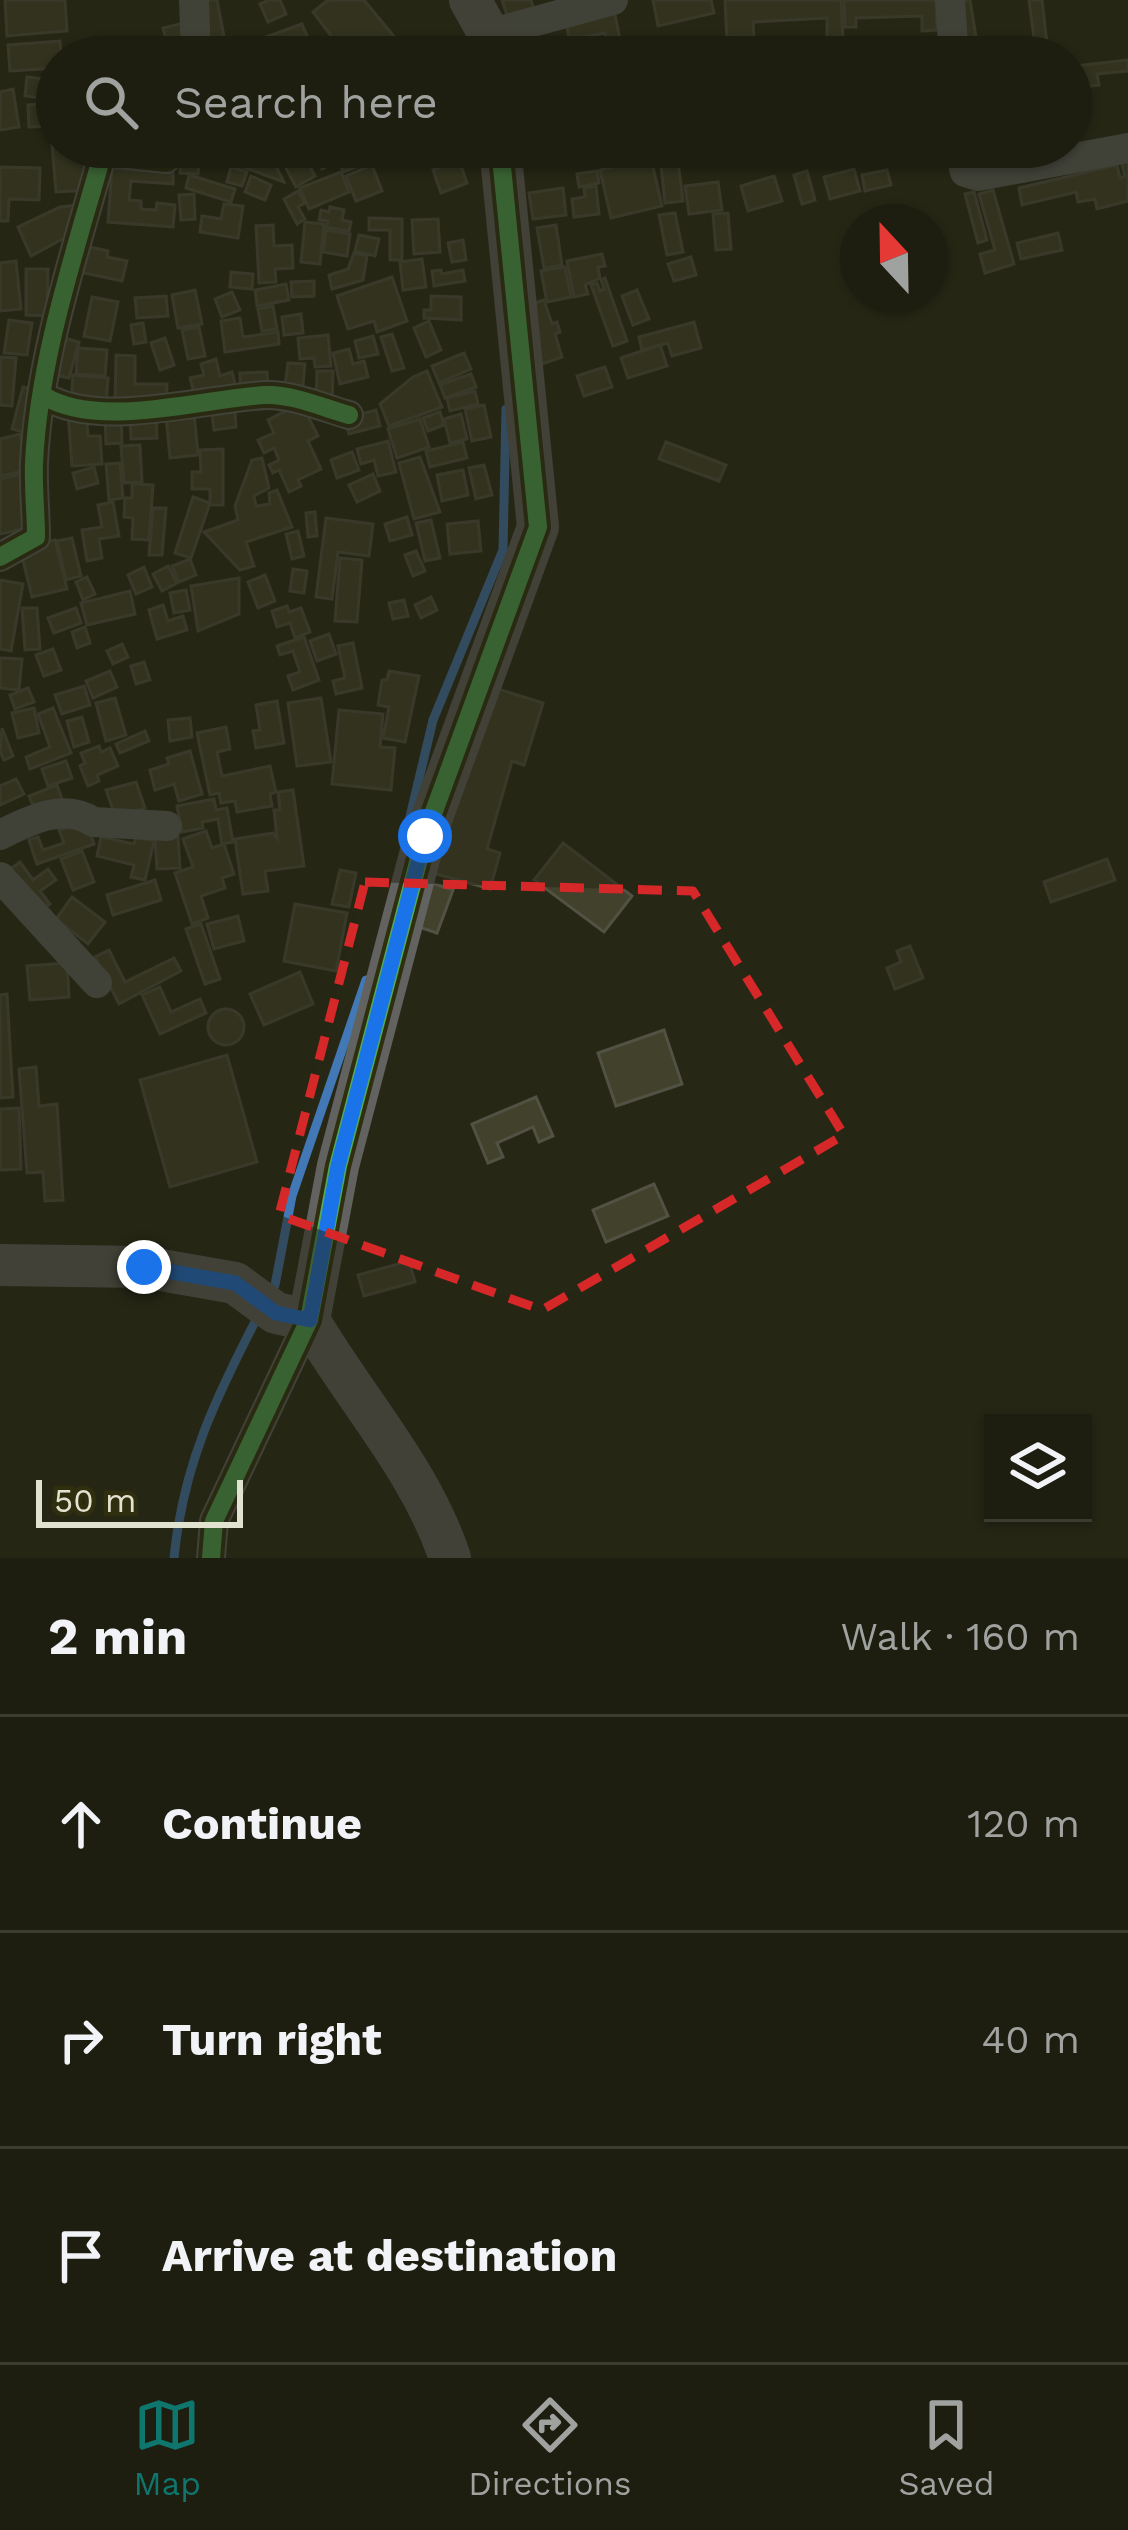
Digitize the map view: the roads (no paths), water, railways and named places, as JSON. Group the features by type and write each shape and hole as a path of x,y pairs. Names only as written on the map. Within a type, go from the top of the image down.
{"street":[{"path":"194,0 195,36"},
{"path":"483,30 613,0"},
{"path":"950,0 953,36"},
{"path":"1092,155 1128,148"},
{"path":"0,557 36,537 34,462 44,396 64,284 98,168"},
{"path":"211,1558 214,1521 293,1317 338,1166 425,836 538,527 502,168"},
{"path":"964,168 978,176 1021,168"},
{"path":"44,396 59,406 143,409 272,395 349,415"},
{"path":"0,835 56,812 93,822 167,826"},
{"path":"0,877 97,983"},
{"path":"0,1265 144,1267 235,1283 293,1317 332,1360 394,1447 450,1558"}],"waterway":[{"path":"408,825 433,720 503,550 506,409"},
{"path":"269,1296 292,1196 366,980"},
{"path":"174,1558 193,1462 258,1316"}]}
